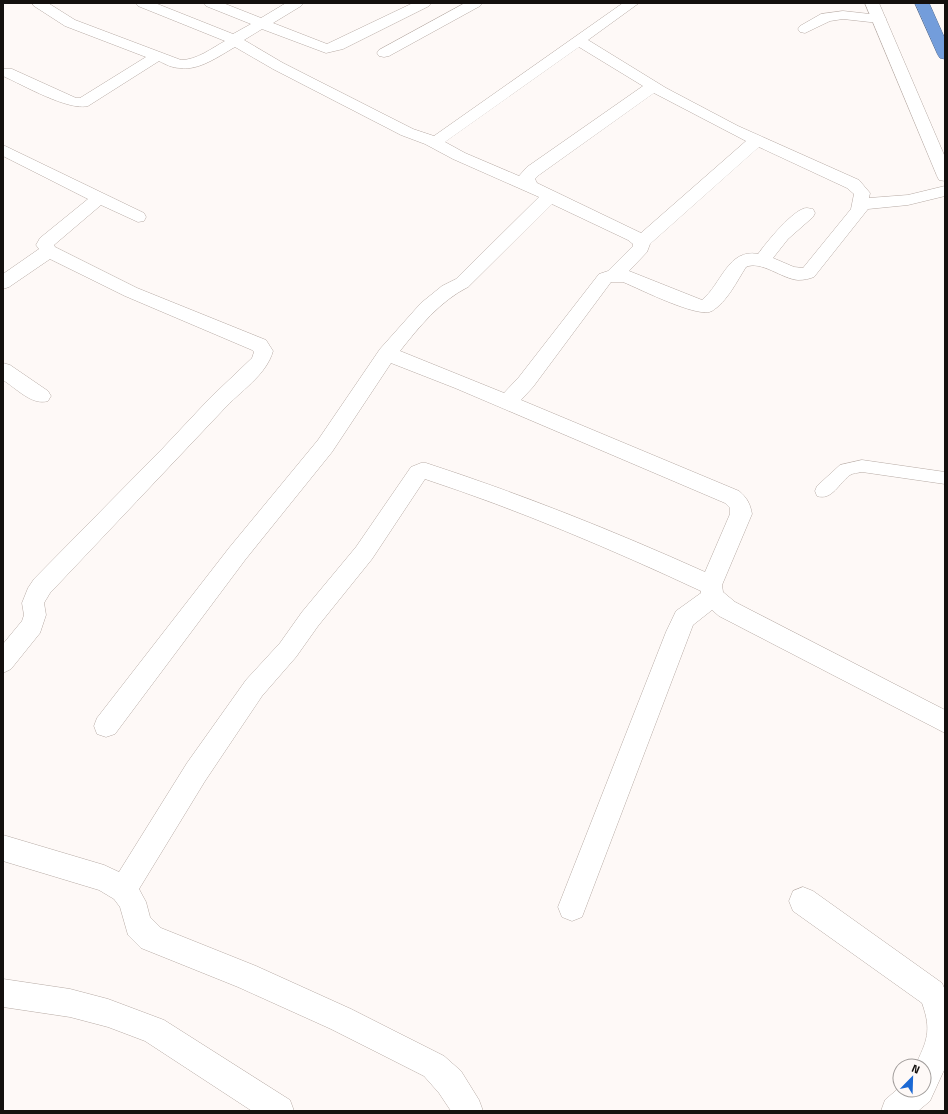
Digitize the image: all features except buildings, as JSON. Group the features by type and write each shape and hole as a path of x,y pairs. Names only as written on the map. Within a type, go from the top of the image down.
{"highway":[{"path":"922,3 945,55"}],"street":[{"path":"39,3 70,23 179,64 189,64 236,40 238,37 296,3"},
{"path":"142,3 236,40 238,44 278,66 407,132 430,140 459,156 530,186 634,236 642,242"},
{"path":"211,3 321,48 331,49 424,3"},
{"path":"384,53 475,3"},
{"path":"430,140 438,140 632,3"},
{"path":"872,3 945,176"},
{"path":"805,30 826,17 843,16 879,19"},
{"path":"507,402 526,382 605,278 621,274 697,306 706,307 714,300 740,263 749,258 762,261 796,275 808,273 859,210 861,204 862,193 853,184 757,140 652,87 578,41"},
{"path":"7,72 73,102 83,103 157,56"},
{"path":"530,186 526,178 533,171 652,87"},
{"path":"614,275 641,248 642,242 757,140"},
{"path":"3,150 138,217"},
{"path":"861,204 908,200 945,191"},
{"path":"106,726 237,554 325,446 387,354 427,308 448,290 462,284 550,196"},
{"path":"3,662 32,626 35,615 33,603 42,586 170,454 217,403 261,361 264,351 260,345 131,292 49,251 45,245 46,242 100,198"},
{"path":"762,261 782,235 807,213"},
{"path":"3,283 49,251"},
{"path":"387,354 507,402 732,497 740,505 741,514 712,591 684,618 678,632 572,907"},
{"path":"3,370 41,396"},
{"path":"124,889 196,772 254,688 288,650 310,619 364,553 418,473 421,471 426,471 552,516 635,550 712,591 726,609 945,722"},
{"path":"3,848 104,878 124,889 132,902 138,925 150,938 246,976 333,1015 434,1066 450,1082 468,1111"},
{"path":"803,901 932,993 942,1018 941,1044 932,1063"},
{"path":"3,993 70,1003 108,1013 154,1030 279,1111"},
{"path":"896,1111 910,1098"}],"lane":[{"path":"823,491 846,469 862,466 945,478"}]}
